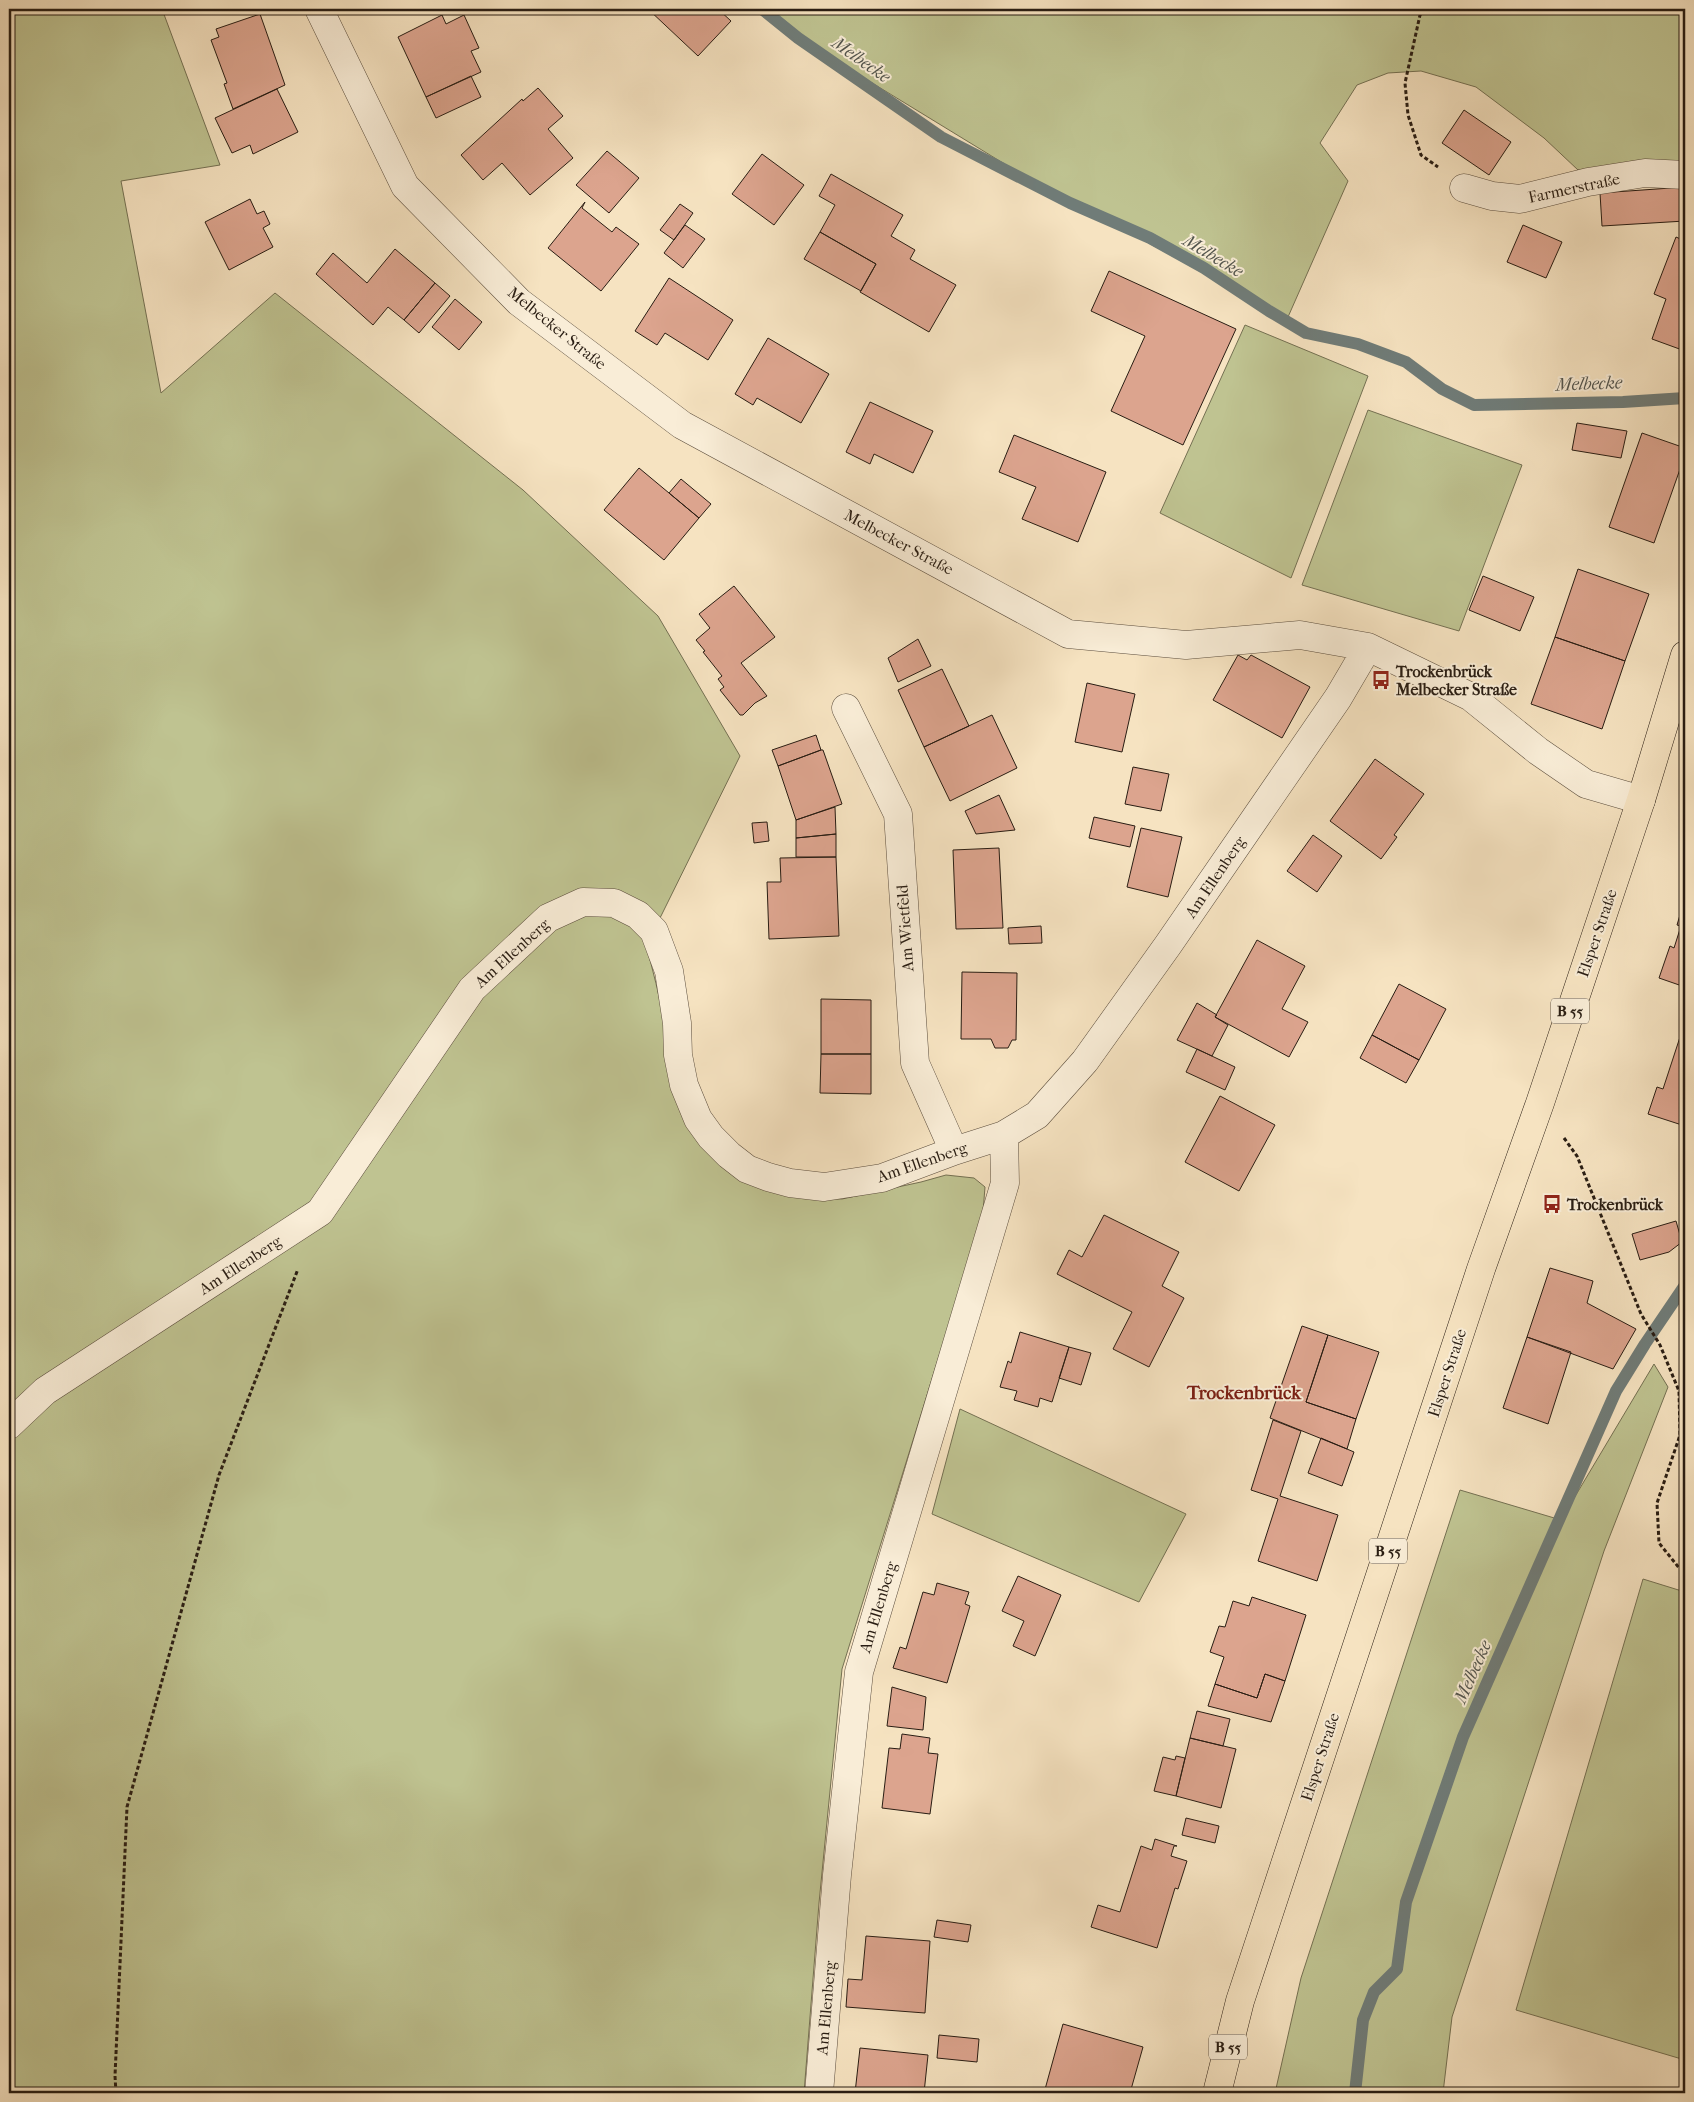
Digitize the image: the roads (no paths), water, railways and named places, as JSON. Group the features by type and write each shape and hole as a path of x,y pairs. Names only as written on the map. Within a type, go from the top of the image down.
{"main road":[{"name":"Elsper Straße","path":"1217,2093 1240,2001 1481,1270 1540,1103 1641,800 1685,655"}],"street":[{"name":"Melbecker Straße","path":"319,9 405,186 520,302 682,425 1068,634 1186,645 1300,635 1368,647 1471,697 1538,751 1586,784 1641,800"},
{"name":"Farmerstraße","path":"1464,188 1492,196 1520,199 1588,182 1645,174 1685,174"},
{"name":"Am Ellenberg","path":"9,1425 45,1391 320,1212 472,989 548,918 583,902 614,903 638,915 654,931 669,971 677,1022 678,1055 684,1085 698,1119 711,1137 746,1169 790,1183 824,1187 882,1178 954,1151 1004,1135 1037,1115 1085,1061 1168,945 1338,698 1368,647"},
{"name":"Am Wietfeld","path":"846,708 898,814 915,1063 954,1151"},
{"name":"Am Ellenberg","path":"820,2093 837,1876 858,1672 1005,1183 1004,1135"}],"waterway":[{"name":"Melbecke","path":"762,9 798,38 941,137 1070,203 1150,238 1204,268 1306,333 1358,344 1406,362 1442,389 1474,405 1623,402 1685,398"},
{"name":"Melbecke","path":"1355,2093 1363,2020 1374,1992 1397,1969 1406,1902 1463,1737 1616,1391 1685,1285"}],"place":[{"name":"Trockenbrück Melbecker Straße","path":"1381,680"},
{"name":"Trockenbrück","path":"1552,1204"}],"district":[{"name":"Trockenbrück","path":"1244,1393"}]}
